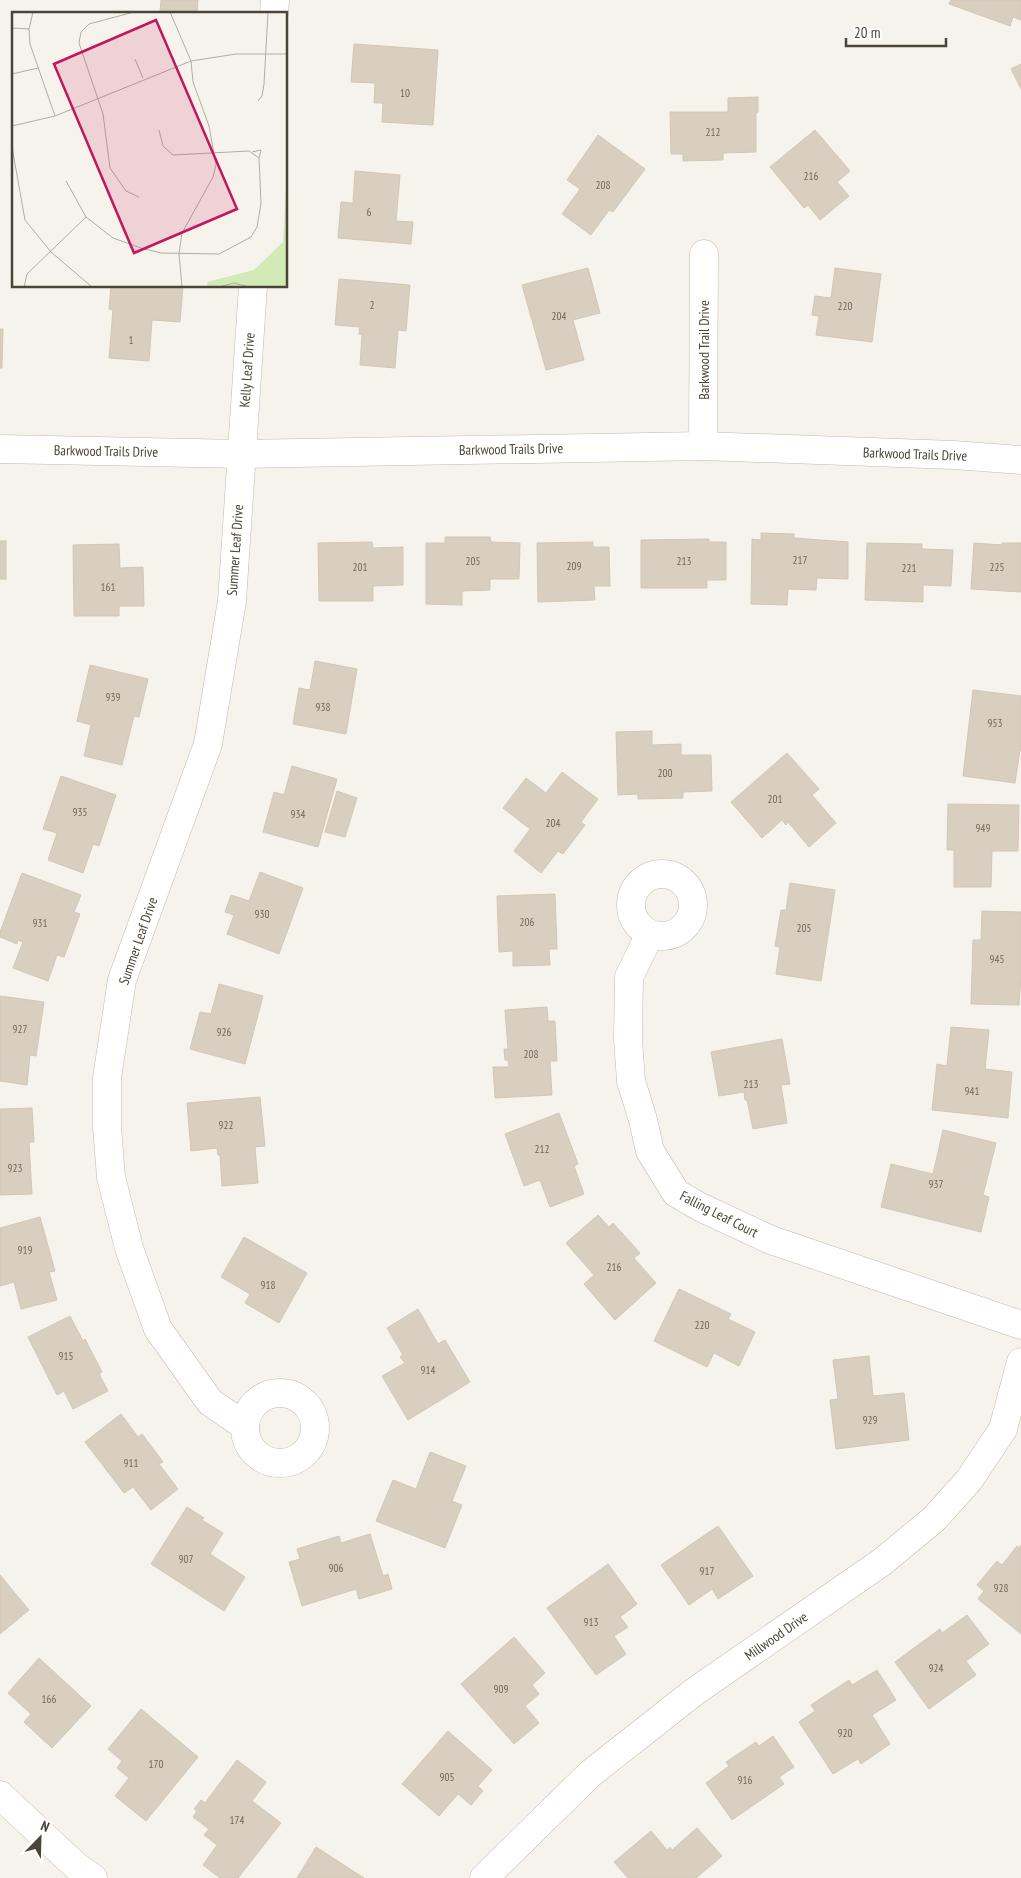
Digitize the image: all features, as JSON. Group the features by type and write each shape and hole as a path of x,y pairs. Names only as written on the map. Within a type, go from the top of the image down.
{"street":[{"name":"Barkwood Trail Drive","path":"703,446 704,254"},
{"name":"Kelly Leaf Drive","path":"242,454 253,288"},
{"name":"Barkwood Trails Drive","path":"0,450 242,454 703,446 954,455 1021,460"},
{"name":"Summer Leaf Drive","path":"242,454 232,601 208,744 122,980 107,1078 107,1127 111,1177 129,1248 158,1329 210,1402 245,1426"},
{"name":"Falling Leaf Court","path":"650,934 629,977 628,1039 631,1081 650,1151 676,1193 700,1207 771,1240 1021,1325"},
{"name":"Millwood Drive","path":"484,1878 590,1774 694,1692 882,1562 934,1519 969,1480 1002,1429 1021,1362"},
{"path":"0,1795 76,1866 94,1878"}],"building":[{"path":"161,0 198,0 197,12 160,12"},
{"path":"951,0 1021,0 1021,20 1013,17 1010,26 949,4"},
{"path":"354,44 438,50 433,125 382,122 383,103 374,103 375,83 351,82"},
{"path":"1021,64 1021,89 1011,69"},
{"path":"758,97 756,152 723,153 723,160 683,161 683,154 671,154 670,112 728,112 728,98"},
{"path":"815,130 850,171 837,182 849,196 820,220 808,205 804,208 770,167"},
{"path":"598,135 645,169 613,212 609,210 591,235 562,214 580,189 567,180"},
{"path":"355,171 400,175 396,221 413,222 411,244 338,238 341,202 353,203"},
{"path":"588,268 600,313 573,320 584,360 546,370 522,285"},
{"path":"835,268 881,274 872,342 816,335 819,316 812,315 815,296 831,298"},
{"path":"339,279 410,285 406,331 398,330 395,368 360,365 362,335 359,334 360,327 335,325"},
{"path":"111,288 183,288 180,322 152,320 149,361 109,358 113,310 109,309"},
{"path":"0,329 3,329 2,368 0,368"},
{"path":"761,533 794,534 794,538 848,542 848,579 817,578 816,590 788,589 787,605 751,604 752,539 761,540"},
{"path":"445,537 490,537 491,542 520,543 519,579 490,579 490,590 462,591 462,605 426,604 426,543 445,543"},
{"path":"709,539 709,542 726,542 726,580 707,580 707,588 641,588 641,540"},
{"path":"0,541 6,541 6,579 0,579"},
{"path":"372,542 373,548 403,547 403,585 373,586 373,601 319,601 318,543"},
{"path":"593,542 593,547 609,547 610,586 594,586 595,600 538,602 537,543"},
{"path":"867,543 922,544 922,549 953,550 951,586 923,585 923,602 865,600"},
{"path":"974,543 1002,545 1002,543 1021,543 1021,592 971,589"},
{"path":"119,544 120,568 143,567 144,606 119,606 119,616 74,616 73,545"},
{"path":"315,661 357,669 346,734 293,724 299,688 310,690"},
{"path":"90,665 148,679 139,717 134,716 122,765 84,756 91,725 77,721"},
{"path":"973,690 1021,696 1021,751 1015,783 963,776"},
{"path":"652,731 652,745 681,744 681,755 711,755 712,791 683,792 683,798 638,799 638,794 618,795 616,732"},
{"path":"787,753 819,789 812,795 836,823 809,847 788,822 786,825 782,820 762,838 731,802"},
{"path":"292,766 337,779 318,847 263,832 274,792 284,795"},
{"path":"562,772 598,799 581,822 585,825 563,854 558,851 541,873 514,851 530,829 503,808 526,778 546,793"},
{"path":"61,776 116,795 99,846 93,844 83,873 48,860 57,833 43,829"},
{"path":"337,791 357,798 345,837 325,832"},
{"path":"948,804 1019,805 1018,851 992,851 991,887 954,887 954,850 947,850"},
{"path":"260,872 303,888 279,954 227,934 234,915 225,912 231,895 249,901"},
{"path":"22,873 81,895 74,912 80,914 64,957 57,955 48,981 13,968 23,942 18,940 17,944 0,937 0,932"},
{"path":"790,883 835,890 821,981 776,974 780,947 775,946 781,910 786,910"},
{"path":"555,894 557,949 549,949 550,965 513,966 513,951 499,952 497,896"},
{"path":"982,911 1021,912 1019,1005 971,1004 973,940 981,940"},
{"path":"219,984 263,996 245,1064 190,1049 200,1012 211,1014"},
{"path":"0,996 44,1002 36,1056 30,1055 27,1085 0,1081"},
{"path":"547,1007 548,1021 555,1021 557,1061 550,1061 552,1095 495,1098 493,1067 509,1067 508,1060 505,1060 504,1049 508,1049 505,1010"},
{"path":"951,1027 989,1030 985,1069 1012,1072 1008,1118 932,1110 937,1064 947,1066"},
{"path":"782,1039 790,1084 781,1085 787,1123 753,1129 744,1092 719,1096 711,1052"},
{"path":"260,1097 265,1146 255,1147 258,1183 222,1186 220,1155 218,1155 217,1148 191,1151 187,1103"},
{"path":"32,1108 34,1142 29,1142 32,1194 0,1195 0,1109"},
{"path":"559,1113 578,1164 574,1166 584,1194 550,1207 540,1180 524,1186 505,1134"},
{"path":"943,1130 996,1143 983,1195 989,1197 981,1232 881,1207 891,1164 933,1174"},
{"path":"598,1215 609,1227 613,1223 640,1253 634,1258 656,1283 615,1320 584,1284 594,1275 566,1243"},
{"path":"40,1217 55,1271 49,1272 57,1300 21,1309 14,1282 0,1286 0,1228"},
{"path":"244,1237 307,1273 279,1323 245,1303 250,1294 221,1277"},
{"path":"679,1289 731,1314 728,1319 755,1332 739,1366 714,1353 707,1367 654,1341"},
{"path":"418,1309 438,1344 445,1340 470,1382 408,1420 382,1376 405,1363 400,1357 403,1355 387,1328"},
{"path":"70,1316 83,1341 85,1339 102,1372 99,1374 108,1391 73,1409 64,1391 57,1395 28,1337"},
{"path":"869,1356 873,1396 904,1393 909,1440 836,1449 830,1400 838,1399 833,1360"},
{"path":"121,1414 138,1437 142,1434 163,1462 159,1464 178,1489 151,1510 133,1487 124,1493 85,1442"},
{"path":"430,1452 466,1466 452,1501 462,1505 445,1548 376,1521 393,1480 416,1489"},
{"path":"187,1507 204,1518 202,1520 223,1533 210,1554 245,1577 224,1611 151,1564"},
{"path":"718,1526 753,1576 718,1599 712,1589 689,1605 661,1565"},
{"path":"370,1534 383,1576 388,1574 392,1589 359,1599 356,1589 302,1606 289,1562 300,1559 297,1549 339,1536 341,1543"},
{"path":"1021,1545 1021,1634 978,1599 984,1591 977,1585 997,1561 1002,1565 1017,1546 1019,1548"},
{"path":"608,1564 637,1604 620,1617 628,1627 614,1636 626,1654 596,1675 547,1608"},
{"path":"0,1575 29,1610 0,1634"},
{"path":"967,1615 989,1644 966,1661 976,1675 929,1709 895,1662 940,1629 942,1633"},
{"path":"514,1637 545,1673 532,1685 539,1694 525,1706 539,1723 514,1744 461,1684"},
{"path":"39,1658 91,1706 52,1748 24,1722 31,1714 8,1693"},
{"path":"877,1670 896,1700 872,1715 890,1744 861,1764 858,1759 833,1774 799,1722 815,1711 811,1705 849,1680 852,1685"},
{"path":"141,1709 198,1757 146,1821 115,1796 129,1778 117,1768 122,1761 108,1749"},
{"path":"448,1731 492,1770 478,1786 483,1791 471,1805 458,1794 439,1816 402,1784"},
{"path":"773,1736 794,1767 779,1777 784,1784 732,1820 706,1783 729,1766 726,1762 756,1742 759,1746"},
{"path":"237,1760 266,1782 252,1801 281,1823 238,1878 220,1878 203,1865 217,1845 204,1835 209,1829 193,1817 197,1811 194,1809 201,1800 205,1803"},
{"path":"697,1828 722,1856 696,1878 628,1878 614,1862 651,1831 667,1850 670,1847 672,1850"},
{"path":"316,1847 364,1878 297,1878"}]}
